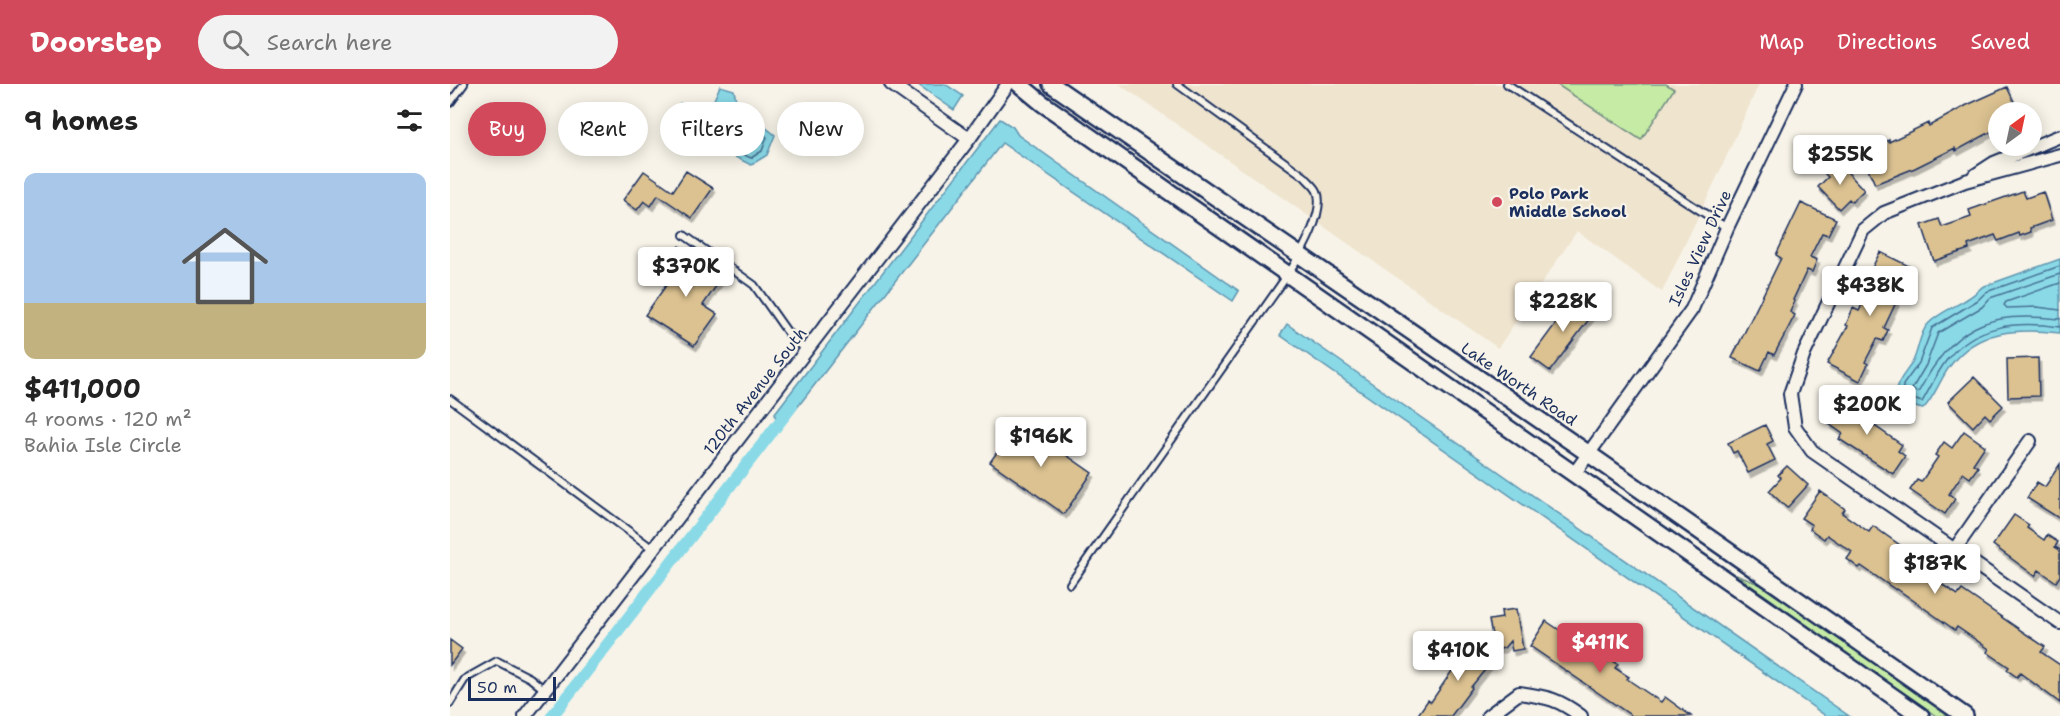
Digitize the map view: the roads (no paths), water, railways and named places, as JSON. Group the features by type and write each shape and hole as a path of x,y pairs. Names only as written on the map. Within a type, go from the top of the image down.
{"street":[{"path":"891,84 969,139"},
{"name":"120th Avenue South","path":"525,716 969,139 1008,84"},
{"path":"1019,84 1042,103 1289,273 1921,716"},
{"name":"Lake Worth Road","path":"1051,84 1965,716"},
{"name":"Isles View Drive","path":"1574,474 1692,309 1727,228 1796,84"},
{"path":"1965,181 1994,163 2060,136"},
{"path":"2060,155 1965,181 1884,213 1863,230 1804,354 1790,394 1795,427 1812,452 2060,623"},
{"path":"1955,549 2030,441"},
{"path":"1488,716 1519,693 1549,697 1581,716"}],"lane":[{"path":"450,104 464,84"},
{"path":"1507,84 1727,228"},
{"path":"1070,584 1289,273 1319,213 1317,191 1305,177 1180,85"},
{"path":"684,235 754,285 788,333 806,351"},
{"path":"450,399 653,550"},
{"path":"450,703 465,679 496,661 530,678 545,690"}],"water":[{"path":"917,84 945,84 963,96 954,110"},
{"path":"720,86 734,90 736,102 713,102"},
{"path":"1000,119 1013,127 1018,135 1239,291 1233,301 1002,143 789,418 776,420 775,413"},
{"path":"765,127 775,135 767,155 751,165 733,156 765,156"},
{"path":"2060,259 2060,333 2014,331 1986,338 1961,354 1950,366 1923,409 1911,405 1901,397 1896,390 1897,386 1912,363 1928,324 1982,287"},
{"path":"1287,324 1849,716 1826,716 1280,335"}],"waterway":[{"path":"552,716 792,406"}],"place":[{"name":"Polo Park Middle School","path":"1497,202"}]}
